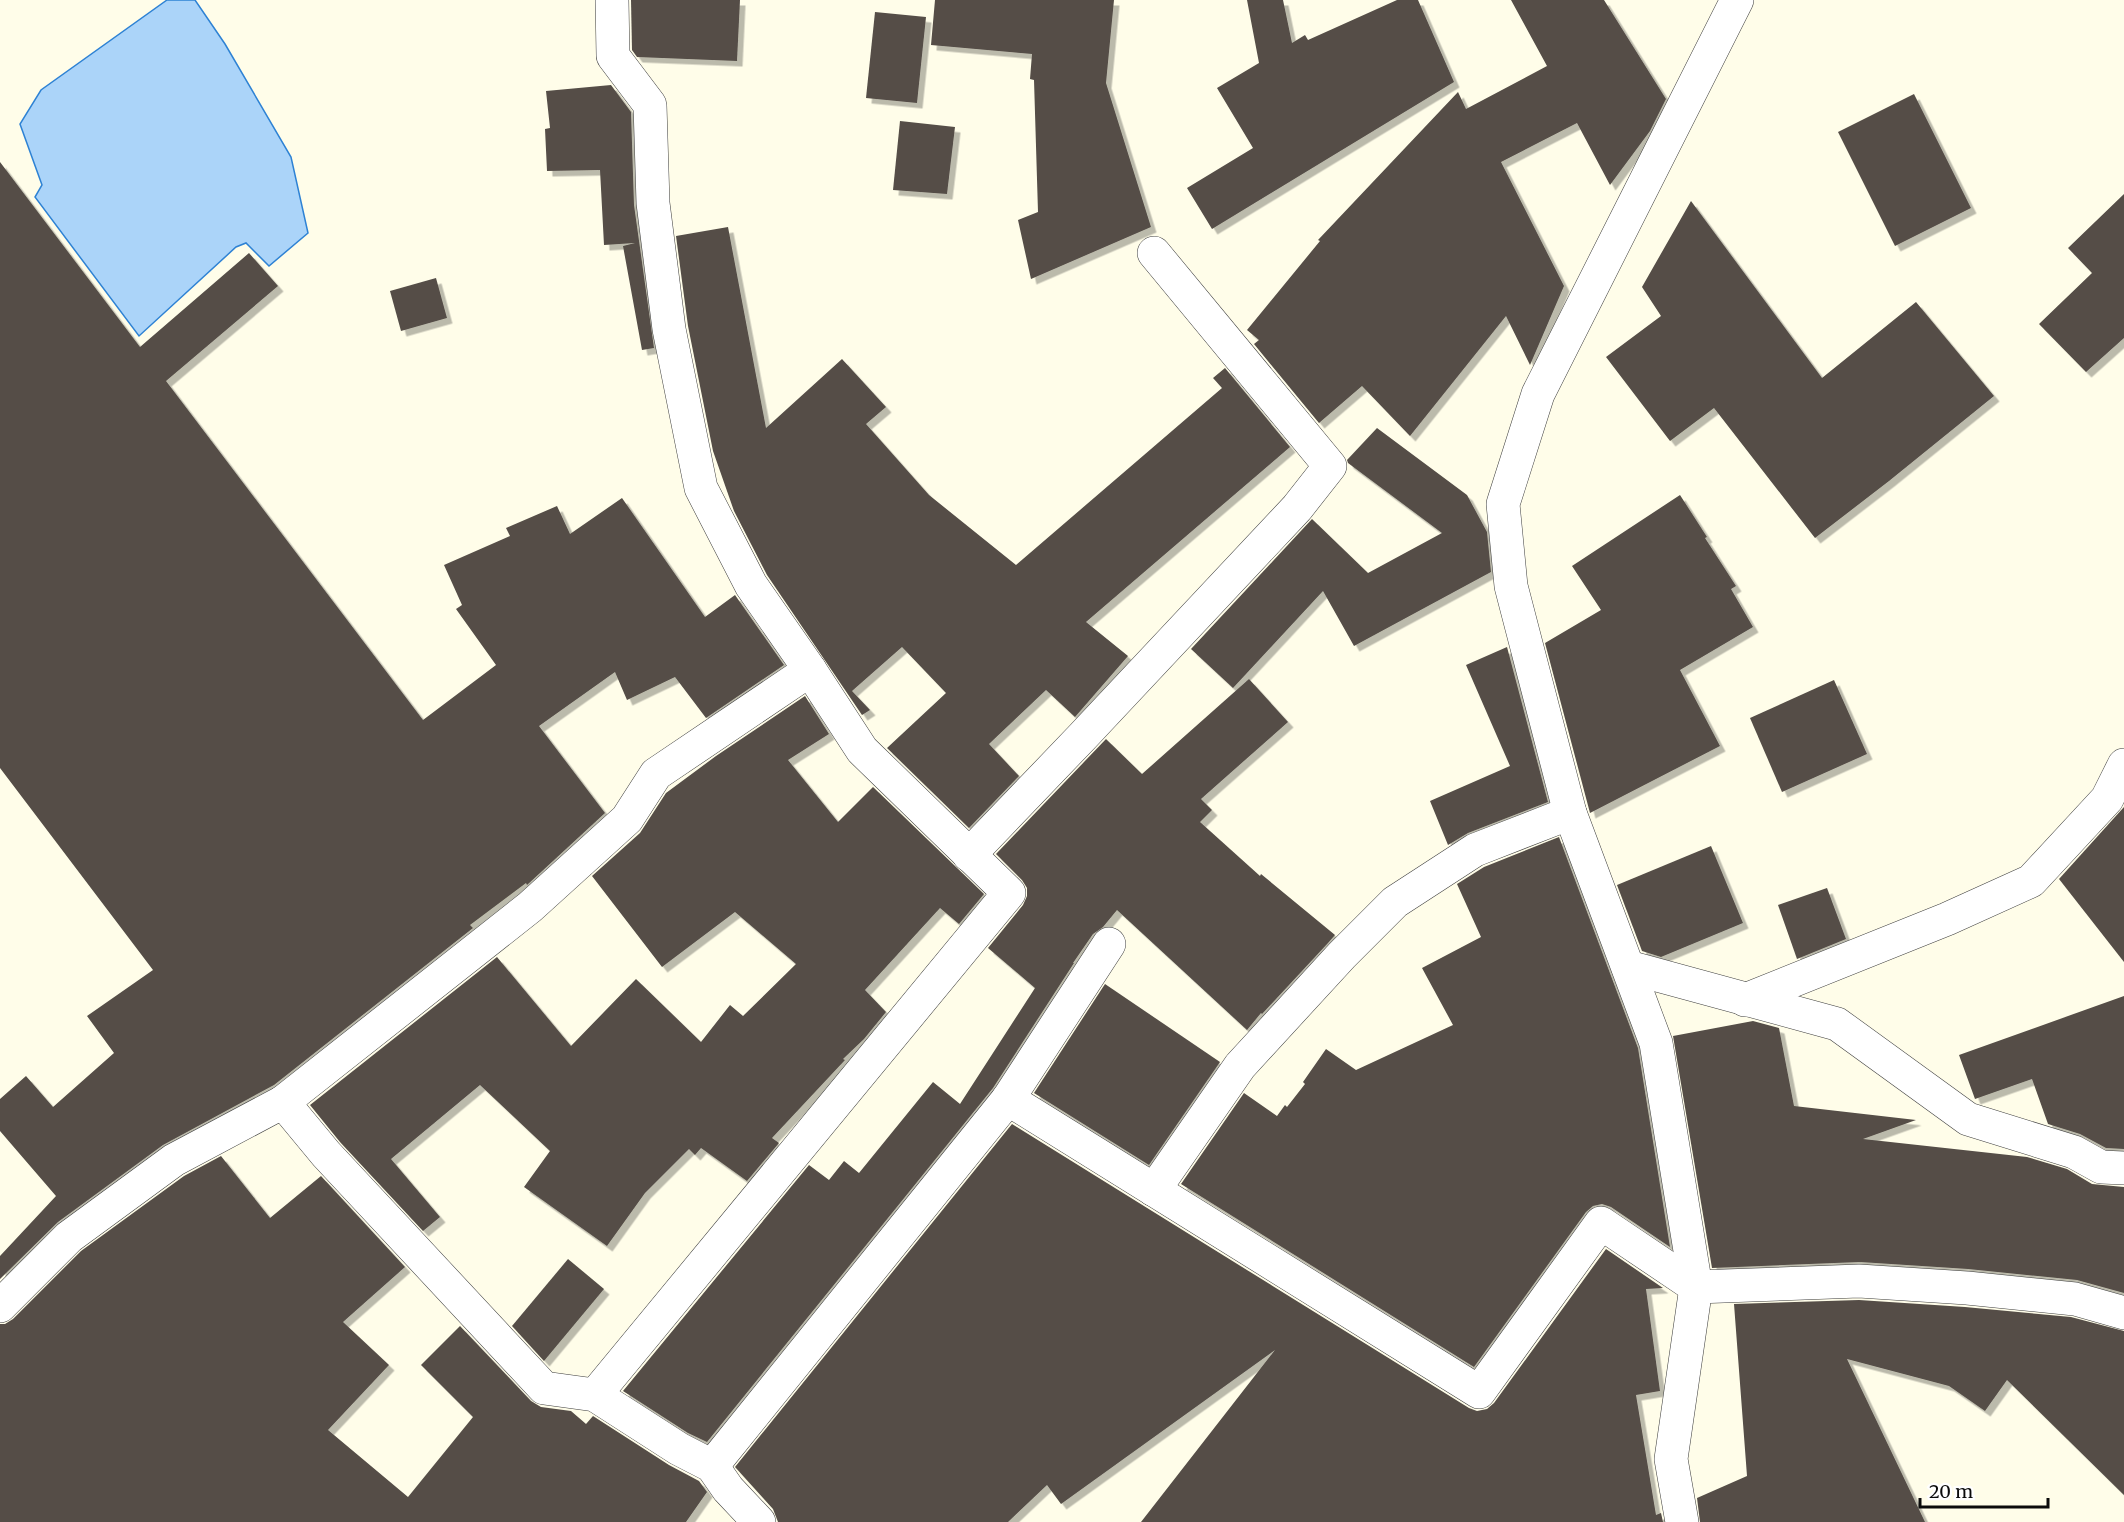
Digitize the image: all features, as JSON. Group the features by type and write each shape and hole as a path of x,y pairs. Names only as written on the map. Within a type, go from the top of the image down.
{"street":[{"path":"595,1395 1009,893 862,750 810,669 751,585 701,488 669,328 653,203 650,105 613,56 612,0"},
{"path":"1682,1522 1671,1459 1696,1287 1656,1043 1570,813 1511,586 1503,504 1538,393 1737,0"},
{"path":"969,855 1296,508 1330,466 1154,254"},
{"path":"0,1306 69,1237 174,1160 283,1102 530,907 627,819 656,774 810,669"},
{"path":"1745,1000 1947,919 2031,881 2108,800 2124,765"},
{"path":"1154,1190 1240,1066 1342,954 1395,902 1475,850 1570,813"},
{"path":"712,1467 1008,1099 1110,944"},
{"path":"1628,967 1837,1024 1968,1119 2074,1152 2101,1167 2124,1168"},
{"path":"1008,1099 1479,1392 1601,1223 1696,1287 1870,1281 2075,1299 2124,1313"},
{"path":"283,1102 326,1154 544,1388 595,1395 679,1449 712,1467 728,1489 759,1522"}],"water":[{"path":"167,0 195,0 225,44 291,157 308,233 269,266 246,243 236,247 139,336 35,197 42,185 20,124 41,90"}],"building":[{"path":"631,0 740,0 737,61 637,57 632,50"},
{"path":"935,0 1114,0 1106,83 1151,227 1031,279 1018,220 1038,212 1034,80 1030,79 1032,54 931,45"},
{"path":"1247,0 1283,0 1292,43 1305,35 1308,40 1397,0 1418,0 1454,82 1212,229 1187,188 1253,148 1217,88 1259,63"},
{"path":"1511,0 1604,0 1666,99 1650,131 1610,185 1577,123 1501,162 1564,286 1530,365 1506,316 1410,436 1362,386 1319,423 1254,344 1259,340 1247,330 1320,241 1318,240 1458,92 1466,109 1547,66"},
{"path":"875,12 926,17 917,103 866,98"},
{"path":"611,85 631,112 634,205 654,348 642,350 623,246 635,243 604,245 600,170 547,171 545,129 550,128 546,91"},
{"path":"1914,94 1971,208 1895,246 1838,132"},
{"path":"900,121 955,127 947,194 893,190"},
{"path":"0,162 140,347 249,253 278,286 166,381 423,720 496,665 456,609 462,605 444,565 510,536 506,528 557,506 570,534 622,498 705,617 735,595 784,665 706,718 675,677 627,700 615,672 539,726 605,813 527,885 526,883 470,925 473,928 274,1085 163,1145 58,1222 0,1279 0,1256 56,1196 0,1131 0,1099 26,1076 53,1107 114,1053 87,1016 153,970 0,768"},
{"path":"2124,194 2124,338 2086,372 2039,324 2092,273 2068,248"},
{"path":"1691,201 1822,378 1916,302 1994,396 1815,538 1714,408 1670,441 1606,357 1661,316 1642,287"},
{"path":"728,227 766,428 842,359 886,407 866,424 929,495 1016,565 1222,388 1213,378 1225,368 1290,447 1086,622 1128,656 1075,717 1046,690 989,744 1019,776 969,828 887,748 946,693 902,647 852,691 870,710 862,715 767,575 734,511 713,451 688,326 676,236"},
{"path":"436,278 447,318 401,331 390,291"},
{"path":"1377,428 1467,495 1487,532 1491,572 1354,646 1323,591 1233,688 1191,649 1312,519 1368,573 1442,533 1348,463 1347,460"},
{"path":"1680,495 1736,586 1731,589 1753,627 1680,670 1720,746 1590,813 1545,643 1601,610 1572,566"},
{"path":"1507,647 1548,802 1468,833 1448,845 1430,801 1510,766 1466,665"},
{"path":"1249,679 1288,722 1201,799 1212,810 1200,822 1260,876 1261,874 1335,935 1328,943 1247,1030 1117,910 1103,927 1093,934 993,1088 707,1442 688,1433 623,1391 809,1165 829,1180 844,1161 859,1173 933,1082 960,1104 1035,988 988,948 1023,905 1027,896 1027,888 1022,880 996,854 1106,739 1142,774"},
{"path":"1834,680 1867,754 1782,792 1750,718"},
{"path":"805,696 829,734 788,760 838,822 873,787 984,894 959,924 940,908 865,990 886,1012 864,1039 843,1059 845,1060 772,1138 779,1143 747,1181 701,1148 695,1155 689,1149 645,1193 607,1246 524,1187 550,1151 480,1085 391,1159 440,1217 423,1231 340,1142 310,1105 497,957 571,1046 636,979 701,1042 730,1005 743,1016 796,964 735,912 662,967 592,876 640,833 666,793"},
{"path":"2124,807 2124,962 2059,879"},
{"path":"1559,837 1638,1048 1670,1247 1611,1207 1602,1204 1593,1206 1586,1212 1474,1367 1181,1184 1244,1093 1277,1116 1305,1084 1303,1082 1326,1049 1356,1070 1453,1025 1422,968 1481,937 1457,884 1484,867"},
{"path":"1711,846 1743,923 1661,957 1642,951 1617,885"},
{"path":"1827,888 1846,939 1797,959 1778,905"},
{"path":"1105,984 1220,1062 1149,1165 1034,1093"},
{"path":"2124,996 2124,1149 2106,1148 2080,1134 2048,1124 2032,1079 1975,1099 1959,1055"},
{"path":"1753,1021 1779,1028 1794,1106 1916,1120 1863,1139 2027,1157 2067,1169 2092,1184 2124,1187 2124,1293 2077,1280 1968,1269 1860,1262 1712,1268 1673,1036"},
{"path":"1012,1124 1477,1411 1487,1409 1494,1403 1606,1249 1663,1288 1646,1289 1660,1391 1636,1395 1656,1515 1661,1513 1663,1522 1141,1522 1275,1350 1061,1504 1047,1485 1008,1522 778,1522 773,1509 735,1467"},
{"path":"221,1156 270,1218 321,1176 405,1267 343,1322 389,1365 328,1430 408,1497 473,1417 421,1365 460,1326 531,1401 541,1407 571,1411 586,1424 593,1416 669,1465 699,1481 707,1492 686,1522 0,1522 0,1324 13,1319 81,1251 184,1176"},
{"path":"568,1259 604,1289 544,1361 512,1326"},
{"path":"1859,1300 2071,1317 2124,1331 2124,1495 2007,1380 1985,1411 1949,1386 1847,1359 1925,1522 1700,1522 1697,1498 1747,1476 1734,1304"}]}
